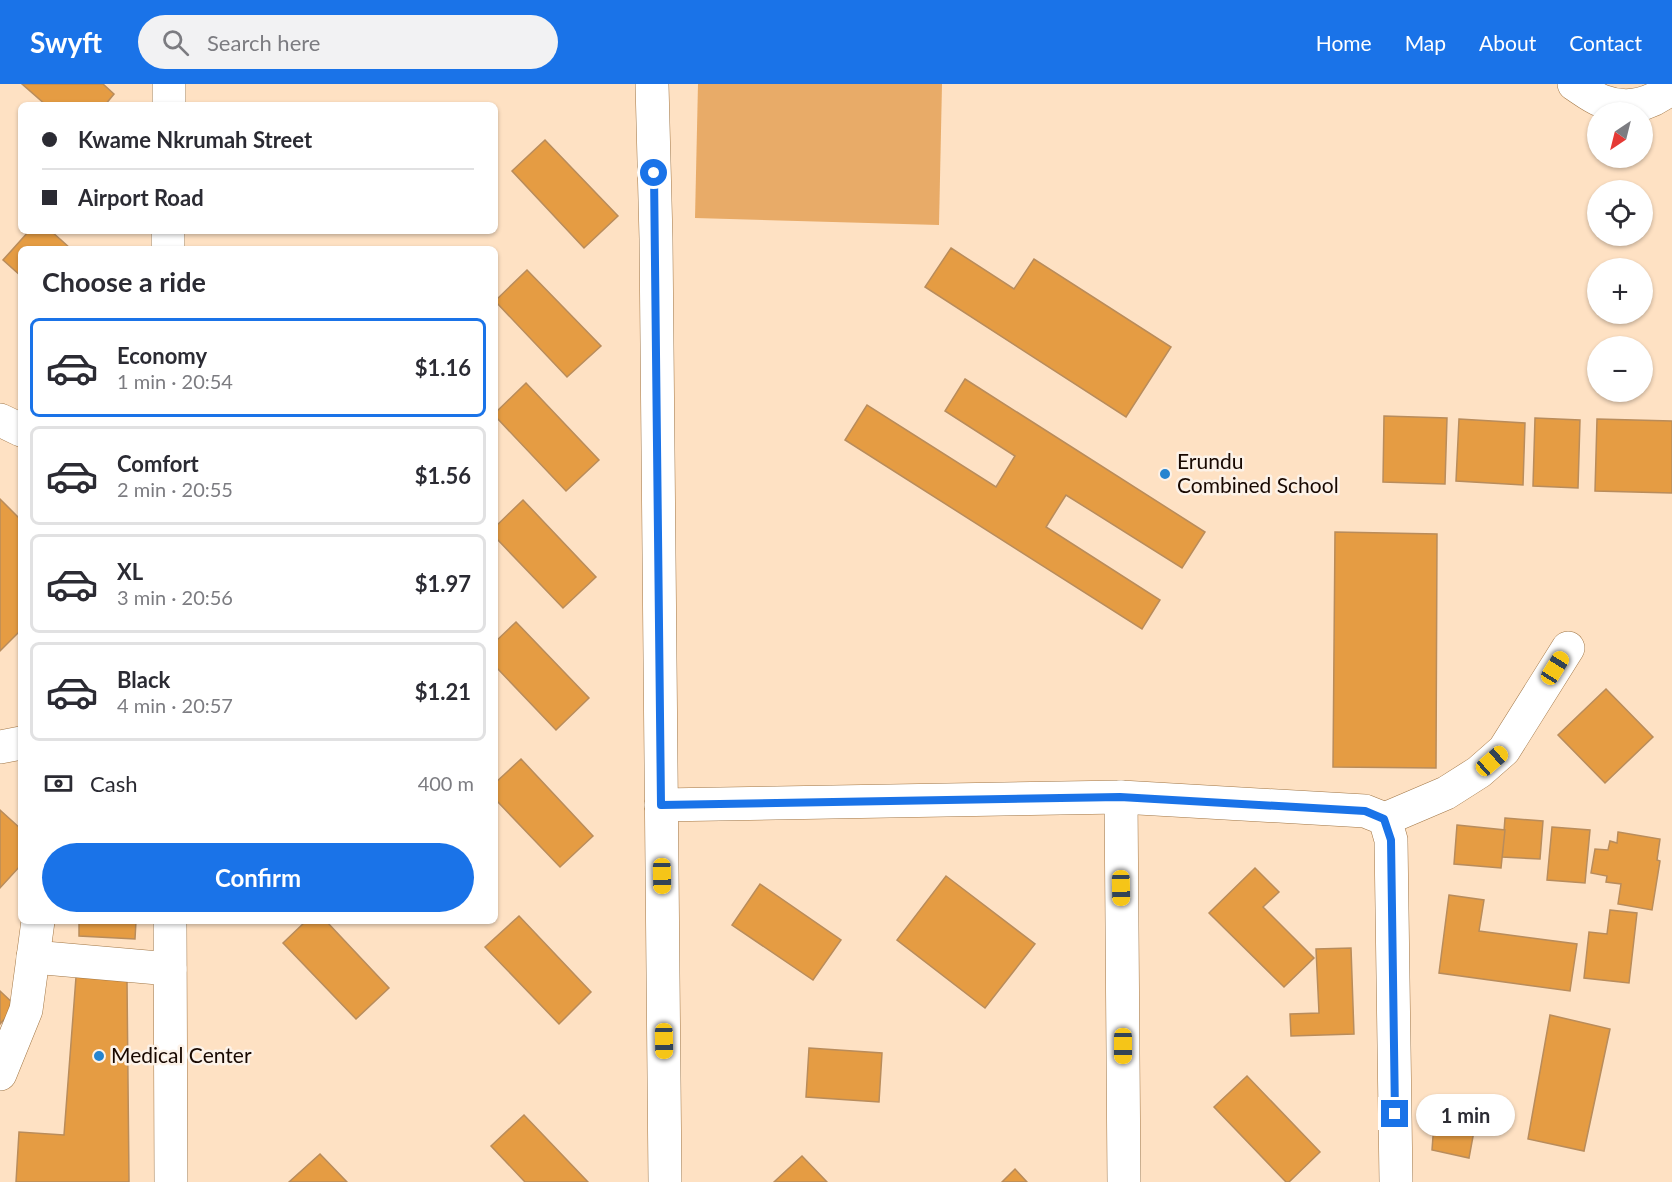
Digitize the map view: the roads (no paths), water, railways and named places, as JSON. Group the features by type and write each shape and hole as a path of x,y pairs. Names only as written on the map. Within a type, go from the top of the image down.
{"street":[{"path":"169,102 170,84"},
{"path":"652,84 656,239 665,1182"},
{"path":"1574,84 1601,101 1623,107 1645,103 1672,87"},
{"path":"0,420 18,429"},
{"path":"661,805 1120,797 1365,811 1384,819 1446,793 1479,772 1504,750 1568,648"},
{"path":"0,747 18,744"},
{"path":"1120,797 1124,1182"},
{"path":"1384,819 1391,840 1396,1182"},
{"path":"0,1074 26,1010 38,924"},
{"path":"170,924 171,1182"},
{"path":"33,957 170,969"}],"place":[{"name":"Erundu Combined School","path":"1165,474"},
{"name":"Medical Center","path":"99,1056"}]}
